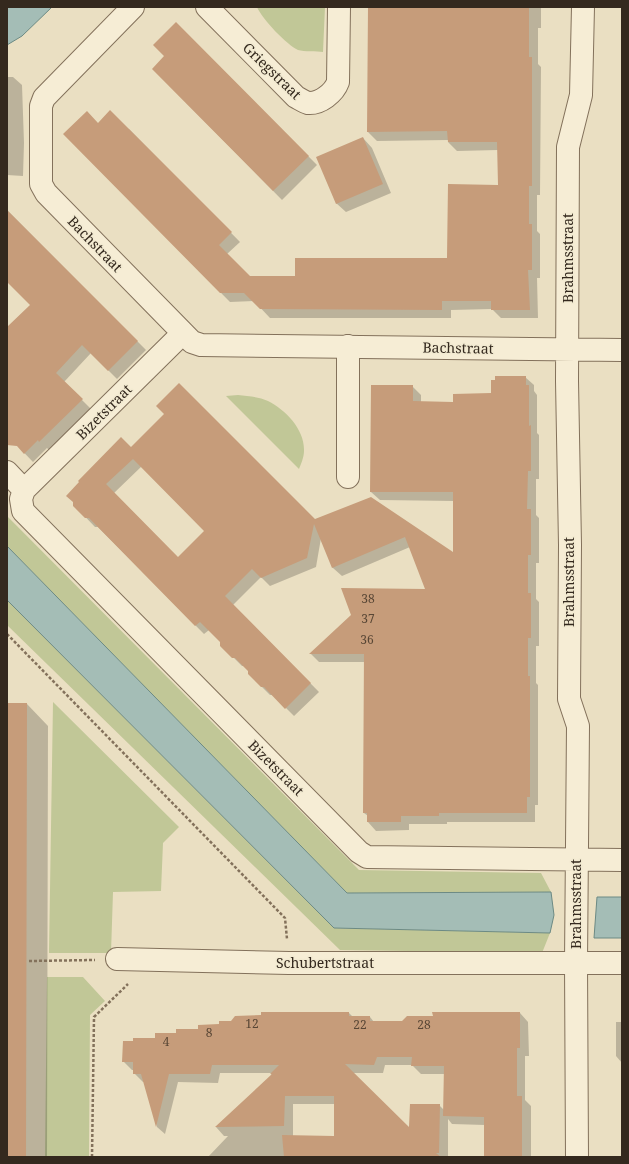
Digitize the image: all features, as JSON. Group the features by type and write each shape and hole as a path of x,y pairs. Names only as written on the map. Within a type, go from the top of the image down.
{"street":[{"name":"Bachstraat","path":"133,7 44,98 41,106 41,184 46,193 192,342 201,345 622,350"},
{"name":"Griegstraat","path":"206,7 296,97 307,103 329,96 335,89 338,82 339,7"},
{"name":"Brahmsstraat","path":"577,1157 576,860 578,726 569,699 570,545 567,350 568,147 582,95 583,7"},
{"name":"Bizetstraat","path":"183,333 24,490 21,499 23,511 359,852 368,857 622,860"},
{"path":"348,346 348,477"},
{"path":"7,472 24,490"},
{"name":"Schubertstraat","path":"117,959 289,963 622,963"}],"path":[{"path":"7,634 285,918 289,963"},
{"path":"29,961 117,959"},
{"path":"92,1157 94,1017 153,960"}],"green space":[{"path":"257,7 325,7 323,52 301,51 293,47 269,25"},
{"path":"238,395 268,401 288,415 298,428 303,443 304,456 299,469 226,396"},
{"path":"7,516 359,870 541,873 551,892 347,893 7,546"},
{"path":"7,600 334,928 550,933 542,953 340,950 7,625"},
{"path":"53,702 179,827 163,843 161,891 113,892 111,953 49,953"},
{"path":"47,977 83,977 105,1001 90,1015 89,1157 45,1157"}],"water":[{"path":"7,7 52,7 22,36 7,45"},
{"path":"7,546 347,893 551,892 554,915 550,933 334,928 7,600"},
{"path":"597,897 622,897 622,938 594,938"}],"building":[{"path":"368,7 529,7 529,57 532,57 532,186 529,186 529,224 532,224 532,270 528,270 530,310 491,310 491,301 442,301 442,310 260,309 244,293 220,293 63,134 87,111 98,123 110,110 232,232 219,245 250,276 295,276 295,258 447,258 448,184 498,185 497,142 448,142 447,131 367,132"},
{"path":"176,22 309,156 273,191 152,69 164,56 153,45"},
{"path":"363,137 383,184 336,204 316,157"},
{"path":"7,210 138,341 108,371 82,345 56,373 83,399 39,442 38,440 24,454 17,446 7,445 7,327 30,305 7,282"},
{"path":"495,376 526,376 526,385 529,385 531,471 528,471 527,509 531,509 531,555 528,555 528,593 531,593 531,638 528,638 528,676 530,676 530,797 527,797 527,813 439,813 439,816 401,816 401,822 367,822 367,813 363,813 364,654 309,654 351,615 341,588 425,589 405,537 332,568 314,524 307,558 261,578 252,569 225,596 311,683 285,709 264,687 261,687 248,674 248,671 235,658 232,658 220,646 220,642 200,622 195,626 89,518 85,518 73,506 73,502 66,496 79,482 78,481 121,437 131,447 164,414 156,406 179,383 315,519 371,497 453,552 453,492 370,492 371,385 413,385 413,401 453,402 453,394 491,393 491,380 495,380","holes":["133,459 204,531 178,557 106,484"]},
{"path":"7,703 27,703 26,1157 7,1157"},
{"path":"261,1012 349,1012 349,1016 370,1016 370,1021 402,1021 407,1016 433,1016 432,1012 520,1012 520,1048 517,1048 517,1096 522,1096 522,1157 484,1157 484,1117 443,1116 444,1066 411,1066 412,1057 377,1057 374,1065 345,1064 409,1127 410,1104 440,1104 439,1153 436,1153 441,1157 284,1157 282,1135 334,1136 334,1096 285,1096 284,1126 215,1127 272,1074 270,1074 279,1065 212,1065 210,1074 169,1074 156,1127 141,1074 133,1074 133,1062 122,1062 123,1041 133,1041 133,1038 155,1038 155,1033 176,1033 176,1029 198,1029 198,1025 219,1024 219,1021 231,1021 235,1016 261,1015"}]}
